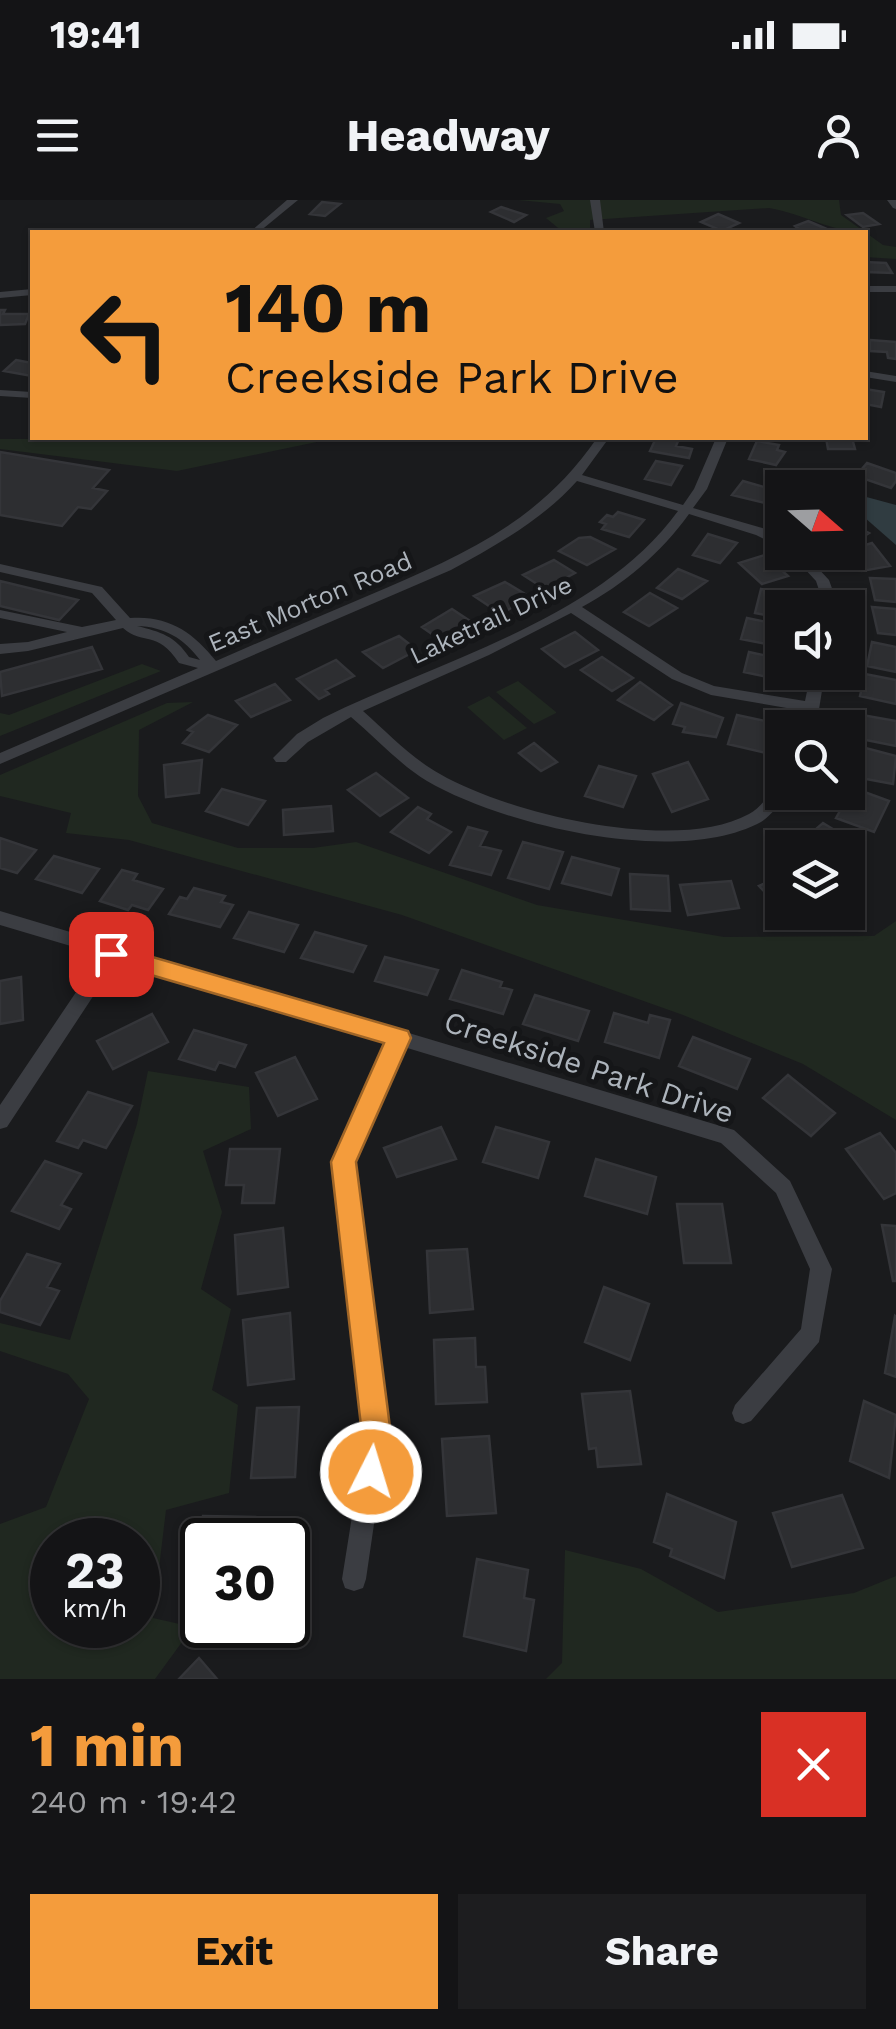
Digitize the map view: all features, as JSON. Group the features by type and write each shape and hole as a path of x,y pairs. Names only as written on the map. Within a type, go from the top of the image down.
{"street":[{"path":"256,230 293,200"},
{"path":"594,200 600,230"},
{"path":"868,289 896,289"},
{"path":"0,296 30,292"},
{"path":"868,374 896,379"},
{"path":"0,393 30,395"},
{"name":"East Morton Road","path":"0,759 446,567 534,518 577,477 602,440"},
{"name":"Laketrail Drive","path":"281,758 294,742 352,710 572,608 645,557 711,475 721,440"},
{"path":"577,477 765,534"},
{"path":"0,568 96,590 133,630 160,636 175,646 184,660 214,668"},
{"path":"572,608 677,676 711,690 811,707"},
{"path":"0,614 82,630"},
{"path":"0,649 124,621"},
{"path":"811,710 814,690"},
{"path":"352,710 435,778 508,808 612,833 698,836 757,818 765,809"},
{"name":"Creekside Park Drive","path":"0,918 728,1136 783,1187 821,1270 810,1334 743,1412"},
{"path":"0,1121 111,954"},
{"path":"354,1580 376,1435 344,1162 399,1038"}],"shaded area":[{"path":"518,200 839,200 841,215 862,230 841,229 769,208 590,220 590,230 561,230 546,218 564,211 560,204"},
{"path":"868,234 883,245 896,247 896,259 868,257"},
{"path":"0,439 326,440 177,471 0,449"},
{"path":"865,497 896,505 896,545 865,518"},
{"path":"142,664 161,671 0,736 0,713 9,715"},
{"path":"518,681 556,713 534,724 496,692"},
{"path":"489,696 527,728 504,740 467,707"},
{"path":"193,702 139,730 138,796 152,823 238,848 313,848 356,842 537,905 724,937 874,936 896,921 896,1120 803,1064 683,1015 402,915 129,840 66,833 71,813 0,796 0,775 167,703"},
{"path":"148,1071 249,1087 251,1129 203,1151 222,1212 201,1289 231,1309 212,1390 238,1405 229,1493 166,1510 160,1560 160,1518 30,1518 30,1648 160,1648 160,1620 180,1624 180,1645 155,1679 0,1679 0,1524 46,1507 89,1399 68,1374 0,1351 0,1323 70,1340 137,1124"},
{"path":"565,1550 641,1569 718,1612 854,1593 896,1576 896,1679 546,1679 562,1663"}],"building":[{"path":"322,202 340,204 325,216 310,214"},
{"path":"501,207 526,215 514,222 491,212"},
{"path":"863,213 879,224 863,227 847,215"},
{"path":"718,214 739,223 720,230 701,222"},
{"path":"808,221 829,230 800,230 795,226"},
{"path":"868,262 886,263 892,273 868,272"},
{"path":"0,310 5,310 3,314 29,314 25,324 0,325"},
{"path":"870,340 896,342 896,359 888,358 887,352 870,351"},
{"path":"16,360 30,363 30,376 4,371"},
{"path":"868,389 884,392 881,407 868,405"},
{"path":"655,440 678,441 676,446 692,449 689,458 650,451"},
{"path":"826,440 853,440 855,449 828,449"},
{"path":"757,441 779,445 777,450 785,452 776,465 749,459"},
{"path":"0,452 109,470 93,488 107,491 91,509 78,507 62,526 0,515"},
{"path":"656,461 682,466 671,485 645,479"},
{"path":"867,463 896,473 896,481 891,488 865,479 865,470 861,470"},
{"path":"743,481 765,487 765,503 732,495"},
{"path":"618,512 644,520 629,537 602,529 606,524 600,522"},
{"path":"708,534 737,543 720,563 693,555"},
{"path":"590,537 615,549 587,565 559,551 579,538"},
{"path":"872,543 890,566 862,571 865,545"},
{"path":"765,555 765,570 781,570 788,576 762,584 739,563"},
{"path":"554,560 575,573 545,589 523,575"},
{"path":"678,569 707,581 682,599 657,588"},
{"path":"870,578 896,579 896,602 875,600"},
{"path":"0,581 78,600 59,620 0,606"},
{"path":"505,582 530,597 501,614 474,596"},
{"path":"761,589 767,590 765,615 755,613"},
{"path":"650,593 677,608 649,626 624,612"},
{"path":"872,607 896,609 896,635 878,633"},
{"path":"452,609 473,623 442,641 422,627"},
{"path":"747,618 765,622 765,644 741,639"},
{"path":"575,632 598,650 565,667 542,649"},
{"path":"399,636 417,650 383,668 363,652"},
{"path":"872,642 896,647 896,672 867,666"},
{"path":"92,647 102,669 2,696 0,672"},
{"path":"749,652 765,655 765,676 744,672"},
{"path":"602,657 633,678 612,691 581,670"},
{"path":"336,660 354,676 325,690 329,694 319,699 297,679"},
{"path":"865,674 896,680 896,704 860,696 865,690"},
{"path":"640,682 672,705 654,720 618,700"},
{"path":"275,684 290,700 251,717 236,701"},
{"path":"681,703 723,718 716,737 683,732 685,727 673,724"},
{"path":"208,715 237,725 209,752 183,743 193,732 188,730"},
{"path":"737,715 765,721 765,753 728,744"},
{"path":"865,716 896,721 896,746 865,740"},
{"path":"534,743 557,762 541,771 519,753"},
{"path":"865,748 896,756 893,784 865,779"},
{"path":"202,760 199,793 166,797 164,765"},
{"path":"688,762 708,799 672,812 653,774"},
{"path":"599,766 636,776 623,807 585,796"},
{"path":"376,773 408,798 380,816 348,790"},
{"path":"222,789 265,801 248,825 206,811"},
{"path":"865,792 889,801 874,832 836,818 840,810 865,810"},
{"path":"331,806 333,831 284,835 283,810"},
{"path":"418,807 431,814 427,819 451,832 429,853 391,832"},
{"path":"823,823 834,830 815,830"},
{"path":"468,827 487,832 480,846 501,851 491,875 450,865"},
{"path":"0,838 36,850 17,873 0,868"},
{"path":"523,842 563,852 549,889 508,878"},
{"path":"54,856 99,869 82,893 36,879"},
{"path":"572,857 619,869 611,895 562,883"},
{"path":"122,870 137,874 133,880 163,889 148,910 132,905 128,910 100,901"},
{"path":"630,874 668,876 670,911 631,909"},
{"path":"731,881 739,908 688,915 680,885"},
{"path":"194,888 225,896 221,902 233,905 220,927 169,914 180,897 187,899"},
{"path":"249,912 298,925 284,952 234,938"},
{"path":"315,932 366,946 353,972 301,958"},
{"path":"385,957 438,970 427,995 375,981"},
{"path":"462,970 502,982 500,987 512,990 503,1014 450,999"},
{"path":"21,977 23,1020 0,1024 0,981"},
{"path":"535,995 589,1011 578,1041 523,1024"},
{"path":"614,1013 648,1023 650,1015 670,1020 659,1058 605,1042"},
{"path":"152,1014 168,1042 113,1069 97,1041"},
{"path":"194,1030 246,1045 235,1067 219,1062 215,1070 179,1059"},
{"path":"693,1037 750,1059 737,1089 679,1066"},
{"path":"295,1057 317,1099 278,1116 256,1073"},
{"path":"788,1075 835,1113 811,1136 763,1098"},
{"path":"88,1092 132,1106 106,1148 83,1140 78,1148 57,1141"},
{"path":"441,1127 456,1159 397,1177 384,1148"},
{"path":"496,1127 549,1142 538,1178 483,1162"},
{"path":"880,1133 896,1153 896,1193 884,1199 846,1149"},
{"path":"230,1149 280,1149 274,1203 242,1203 244,1185 226,1185"},
{"path":"596,1159 656,1177 647,1214 585,1196"},
{"path":"45,1161 81,1174 61,1205 71,1209 59,1229 12,1211"},
{"path":"677,1204 722,1204 731,1263 684,1263"},
{"path":"882,1225 896,1226 896,1281 893,1281"},
{"path":"283,1228 288,1287 238,1294 235,1235"},
{"path":"467,1249 473,1309 430,1313 427,1251"},
{"path":"27,1254 60,1264 47,1287 59,1291 40,1325 0,1312 0,1301"},
{"path":"604,1287 649,1304 630,1360 585,1342"},
{"path":"290,1313 294,1379 248,1385 243,1320"},
{"path":"896,1317 896,1377 885,1373"},
{"path":"475,1338 476,1367 485,1367 487,1402 436,1404 434,1340"},
{"path":"630,1391 641,1464 598,1467 596,1448 589,1449 582,1394"},
{"path":"864,1401 896,1415 889,1478 850,1461"},
{"path":"299,1407 295,1477 251,1478 257,1408"},
{"path":"489,1436 496,1513 447,1516 442,1439"},
{"path":"667,1494 736,1522 724,1578 670,1556 672,1549 654,1542"},
{"path":"842,1495 863,1548 792,1567 773,1513"},
{"path":"203,1516 255,1517 255,1518"},
{"path":"477,1559 528,1570 524,1598 534,1600 526,1651 464,1636"},
{"path":"199,1658 217,1679 179,1679"}],"route":[{"path":"111,954 399,1038 344,1162 376,1435 371,1472"}]}
